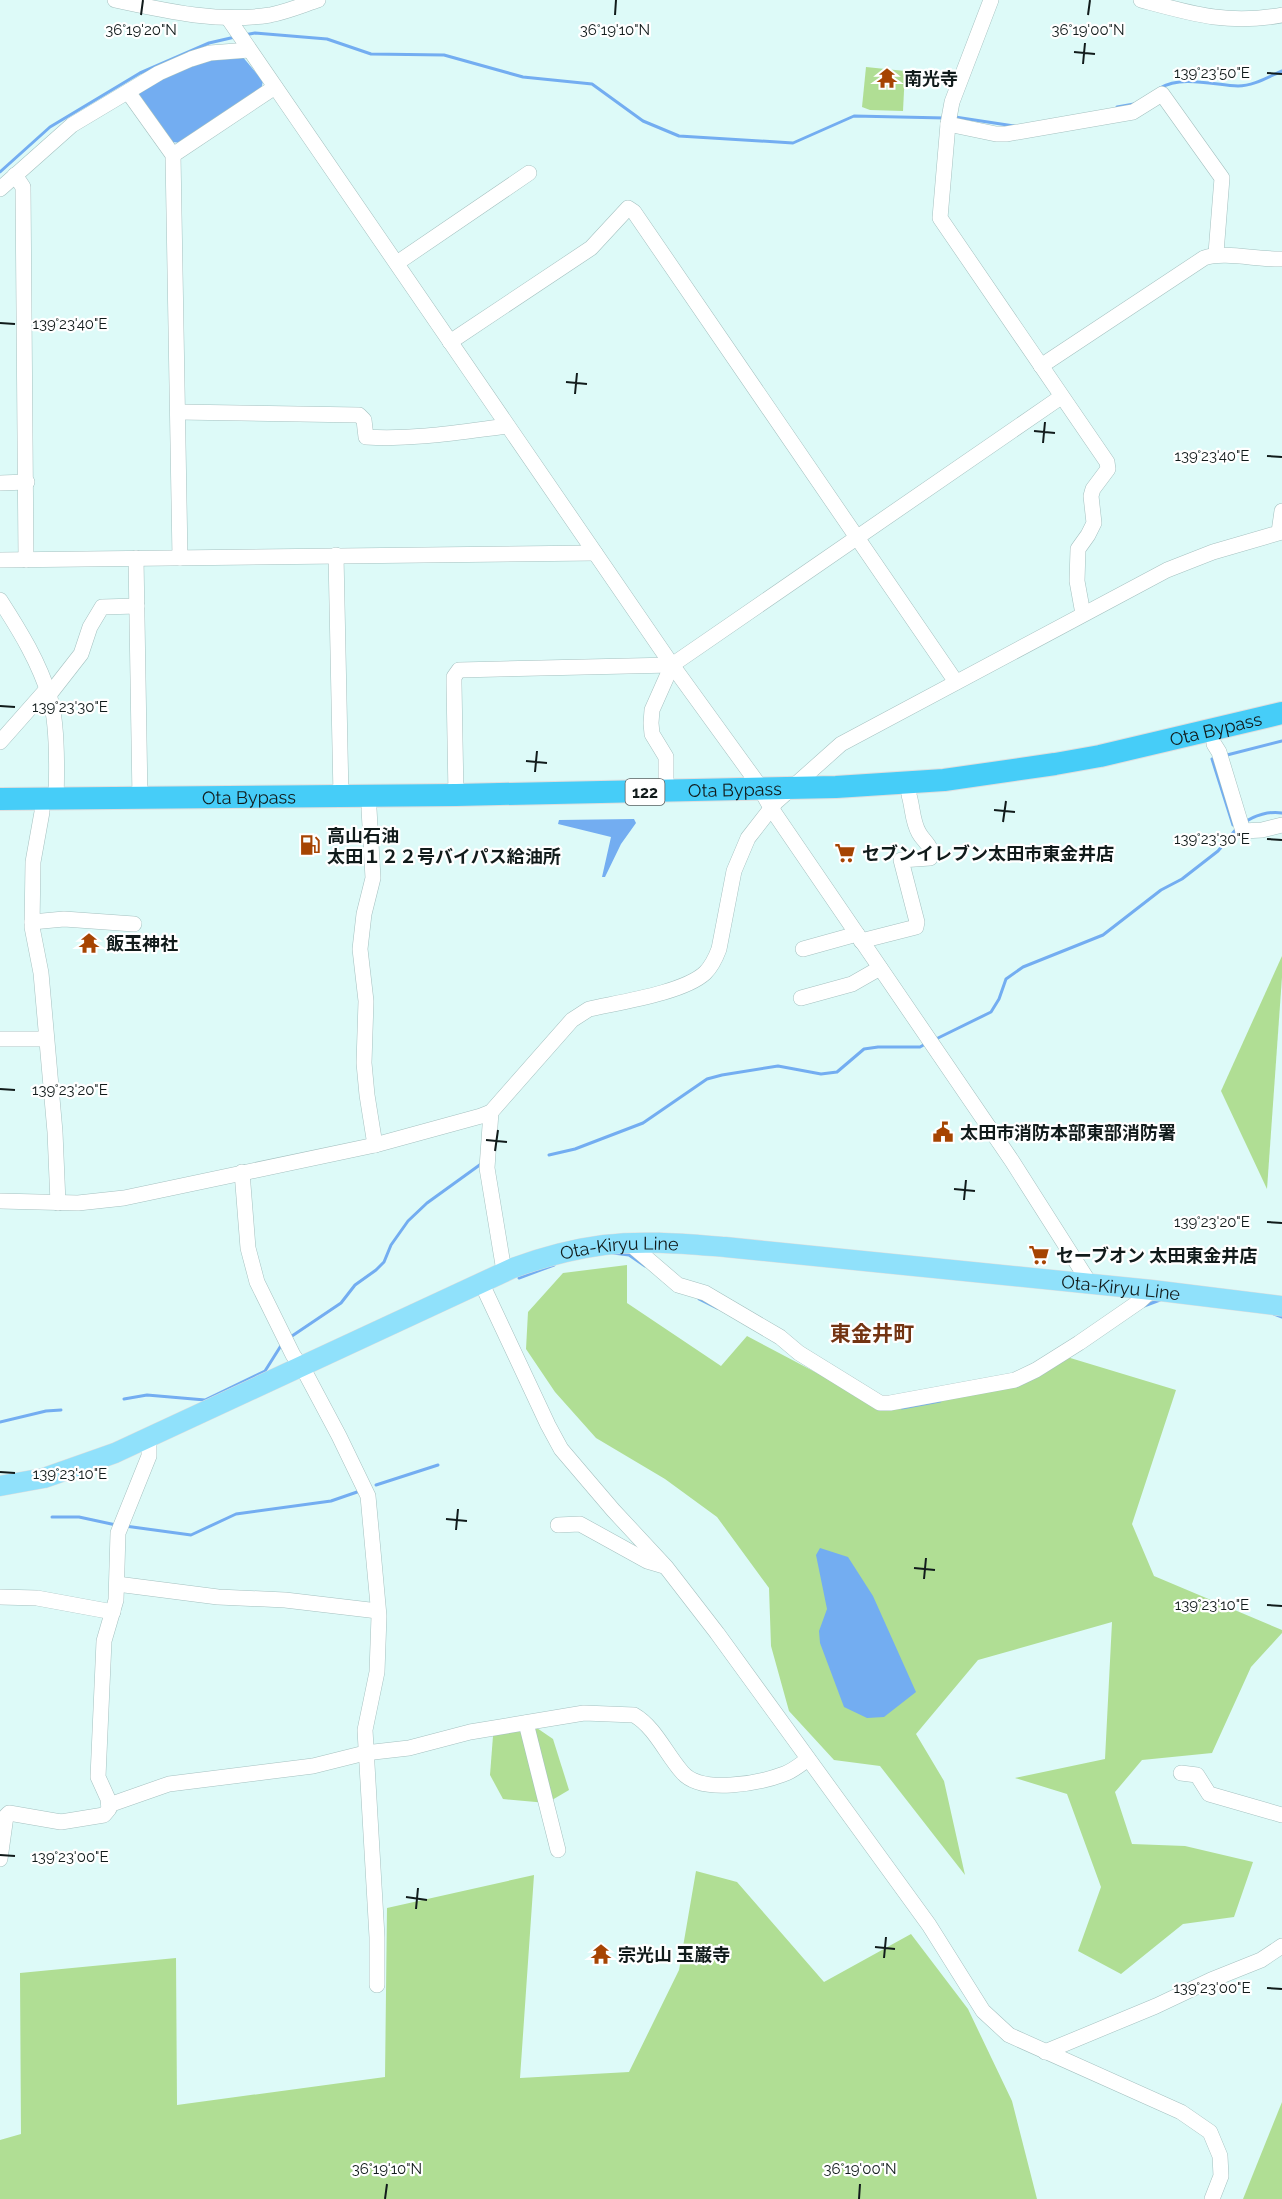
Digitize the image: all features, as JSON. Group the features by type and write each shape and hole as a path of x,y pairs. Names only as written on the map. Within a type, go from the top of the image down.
{"highway":[{"name":"Ota Bypass","path":"0,799 49,806 369,809 774,798 836,788 944,780 1055,764 1100,756 1282,713"},
{"name":"Ota Bypass","path":"0,813 49,806 140,799 341,796 666,792 835,801 909,795 1057,777 1214,744 1282,727"}],"main road":[{"name":"Ota-Kiryu Line","path":"0,1486 44,1478 115,1453 504,1271 573,1250 629,1243 725,1247 1152,1290 1282,1306"}],"street":[{"path":"115,0 193,15 228,18 272,15 318,0"},
{"path":"991,0 952,102 940,218 1108,465 1108,470 1093,489 1091,496 1094,523 1078,549 1077,582 1083,614"},
{"path":"1141,0 1192,7 1230,20 1262,19 1282,15"},
{"path":"228,18 672,665 774,798 859,938 1012,1161 1087,1280"},
{"path":"0,189 72,125 159,74 191,59 244,41"},
{"path":"173,155 275,87"},
{"path":"128,92 173,155 180,558"},
{"path":"948,124 1006,134 1133,111 1162,94 1222,178 1216,253"},
{"path":"397,263 529,173"},
{"path":"15,176 23,188 26,560"},
{"path":"450,342 591,248 628,208 634,212 956,682"},
{"path":"1041,366 1204,258 1216,253 1248,258 1282,259"},
{"path":"666,792 666,757 652,734 651,723 652,710 672,665 1061,397"},
{"path":"178,412 359,415 364,420 366,437 384,438 428,436 507,426"},
{"path":"0,483 27,482"},
{"path":"0,1201 78,1203 124,1198 375,1145 491,1112 580,1014 589,1009 686,986 705,972 719,949 728,895 740,854 748,838 774,798 841,744 1083,614 1182,564 1213,552 1281,532 1282,511"},
{"path":"0,560 595,553"},
{"path":"336,555 341,796"},
{"path":"136,558 140,799"},
{"path":"0,600 27,643 47,692 56,752 49,806 33,862 32,922 41,974 55,1132 58,1203"},
{"path":"0,742 81,654 90,627 102,607 138,606"},
{"path":"456,795 454,677 459,670 672,665"},
{"path":"1214,744 1219,752 1243,831 1262,830 1282,825"},
{"path":"804,949 916,927 918,922 901,861 930,858 932,853 917,831 909,795"},
{"path":"369,809 373,878 364,914 360,950 366,1001 364,1063 375,1145"},
{"path":"32,922 64,919 134,924"},
{"path":"801,998 852,984 880,968"},
{"path":"0,1039 46,1039"},
{"path":"491,1112 487,1168 504,1271"},
{"path":"242,1172 248,1248 257,1282 293,1355 306,1374 366,1487 370,1510 379,1633 377,1672 366,1721 365,1753 377,1937 377,1985"},
{"path":"629,1243 678,1285 705,1293 780,1337 799,1353 880,1403 1015,1380 1036,1370 1079,1343 1140,1301 1152,1290"},
{"path":"481,1282 561,1449 666,1567 717,1633 929,1925 983,2011 1009,2035 1181,2112 1210,2132 1220,2156 1221,2176 1212,2199"},
{"path":"0,1859 6,1816 9,1813 61,1822 104,1815 109,1809 98,1777 104,1641 113,1612 117,1584 120,1526 132,1502 149,1456 149,1438"},
{"path":"558,1525 580,1524 647,1561 666,1567"},
{"path":"117,1584 218,1597 280,1599 378,1611"},
{"path":"0,1597 37,1598 113,1612"},
{"path":"109,1805 169,1784 313,1766 365,1753 409,1748 460,1734 584,1713 634,1715 648,1727 682,1773 690,1780 703,1783 737,1785 762,1781 787,1773 808,1759"},
{"path":"526,1723 558,1850"},
{"path":"1182,1773 1197,1775 1209,1794 1282,1815"},
{"path":"1045,2052 1262,1960 1282,1946"}],"green space":[{"path":"866,67 905,71 903,111 870,110 862,107"},
{"path":"1282,956 1282,977 1267,1189 1221,1091"},
{"path":"627,1265 627,1303 721,1366 747,1336 887,1410 1016,1384 1067,1357 1176,1390 1132,1524 1154,1576 1282,1630 1282,1633 1251,1667 1212,1753 1142,1760 1115,1792 1132,1844 1185,1846 1253,1862 1234,1917 1183,1924 1121,1974 1078,1951 1101,1887 1067,1794 1015,1778 1105,1759 1112,1622 978,1660 916,1734 944,1781 965,1875 880,1766 834,1760 789,1711 771,1646 769,1588 717,1517 665,1479 596,1438 555,1392 526,1349 528,1312 563,1273"},
{"path":"534,1726 553,1739 569,1790 547,1803 503,1799 490,1775 493,1736"},
{"path":"696,1871 737,1882 824,1982 911,1934 968,2009 1012,2101 1037,2199 0,2199 0,2140 21,2134 20,1973 176,1958 177,2105 385,2077 387,1908 534,1875 520,2078 629,2072 679,1970"},
{"path":"1282,2102 1282,2199 1243,2199"}],"water":[{"path":"242,56 263,81 261,90 182,143 172,142 137,92 192,63"},
{"path":"634,819 636,823 621,844 605,877 602,877 611,837 558,824 559,820"},
{"path":"820,1548 848,1557 873,1596 916,1692 884,1717 867,1718 844,1707 820,1643 819,1631 827,1609 816,1555"}],"waterway":[{"path":"244,35 255,33 327,39 371,54 444,55 523,77 592,84 643,121 679,136 793,143 854,116 945,118"},
{"path":"0,172 50,127 140,73 209,43 235,37"},
{"path":"1160,88 1168,84 1188,81 1244,86 1282,71"},
{"path":"1117,107 1134,104"},
{"path":"955,117 1014,126"},
{"path":"1227,755 1282,741"},
{"path":"1212,759 1233,825"},
{"path":"1244,823 1262,814 1282,813"},
{"path":"936,1039 991,1012 999,999 1006,979 1023,967 1103,935 1161,890 1182,879 1218,851 1237,828"},
{"path":"549,1155 575,1149 643,1123 707,1079 778,1066 821,1074 837,1072 864,1049 920,1047 927,1043"},
{"path":"289,1338 341,1303 355,1285 384,1262 391,1245 408,1221 427,1203 481,1164"},
{"path":"613,1253 629,1255 645,1266"},
{"path":"519,1278 554,1265"},
{"path":"699,1299 717,1308"},
{"path":"1144,1306 1160,1300"},
{"path":"1274,1314 1282,1317"},
{"path":"124,1399 147,1395 205,1400 265,1371 282,1344"},
{"path":"902,1408 940,1401"},
{"path":"0,1422 46,1411 61,1410"},
{"path":"376,1485 438,1465"},
{"path":"125,1526 191,1535 236,1514 331,1501 360,1491"},
{"path":"52,1517 79,1517 116,1525"}],"place":[{"name":"南光寺","path":"887,78"},
{"name":"高山石油 太田１２２号バイパス給油所","path":"310,845"},
{"name":"セブンイレブン太田市東金井店","path":"845,853"},
{"name":"飯玉神社","path":"89,943"},
{"name":"太田市消防本部東部消防署","path":"943,1132"},
{"name":"セーブオン 太田東金井店","path":"1039,1255"},
{"name":"宗光山 玉巌寺","path":"601,1954"}],"district":[{"name":"東金井町","path":"872,1333"}]}
